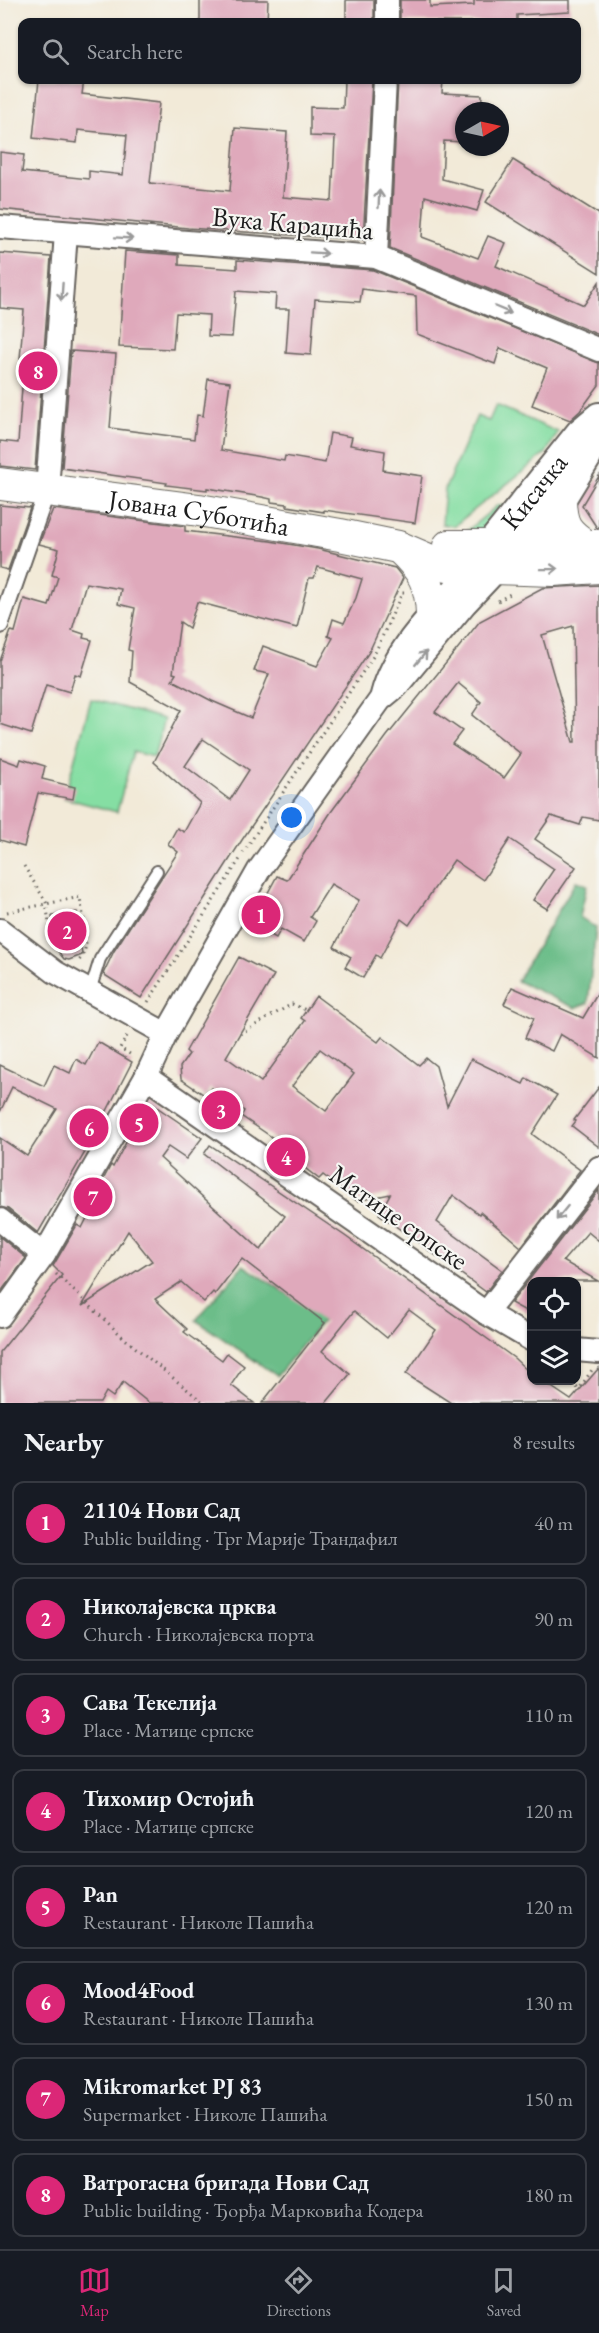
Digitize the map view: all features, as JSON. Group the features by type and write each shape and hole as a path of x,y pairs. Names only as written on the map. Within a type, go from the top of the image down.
{"main road":[{"name":"Јована Суботића","path":"0,484 199,510 398,547 428,543 498,565 595,553"},
{"path":"560,501 564,526 570,535 595,553"},
{"path":"398,547 425,577 430,589 432,614"}],"street":[{"path":"387,0 387,18"},
{"path":"376,257 385,84"},
{"name":"Вука Караџића","path":"0,227 376,257 599,350"},
{"path":"0,625 47,490 66,233"},
{"name":"Кисачка","path":"498,565 580,433 599,417"},
{"name":"Кисачка","path":"498,565 560,501 586,457 599,423"},
{"path":"380,700 386,679 397,658 432,614 498,565"},
{"path":"0,1316 50,1265 166,1034 259,870 380,700 397,686 498,565"},
{"path":"0,930 55,972 166,1034"},
{"name":"Матице српске","path":"146,1077 486,1313 527,1338"},
{"path":"486,1313 599,1168"},
{"path":"0,1220 50,1265"},
{"path":"581,1352 598,1357"}],"lane":[{"path":"90,991 100,959 157,871"}],"path":[{"path":"494,604 498,565"},
{"path":"24,866 46,902 53,951"},
{"path":"0,915 46,902 80,897 86,948 81,958 72,964"},
{"path":"62,900 64,907"},
{"path":"240,1034 292,1004 306,1010"},
{"path":"50,1265 50,1280"},
{"path":"50,1265 125,1339 204,1403"},
{"path":"574,1385 579,1389 598,1357"}],"green space":[{"path":"496,405 558,432 546,453 454,526 442,524 445,489 477,416 489,421"},
{"path":"498,505 507,506 485,532 457,539"},
{"path":"91,699 164,719 154,757 133,752 117,812 64,798"},
{"path":"576,881 587,885 580,917 596,928 588,1003 575,1008 517,981"},
{"path":"243,1265 325,1318 277,1376 196,1320"}],"building":[{"path":"200,0 268,0 267,18 200,18"},
{"path":"346,0 374,0 374,18 346,18"},
{"path":"400,0 430,0 430,7 474,5 474,0 570,0 570,12 517,15 517,18 400,18"},
{"path":"39,84 83,84 82,94 159,103 150,183 230,191 235,128 287,132 283,197 332,201 335,137 310,136 310,107 343,108 344,84 372,84 363,240 188,228 0,209 0,152 24,155 22,172 89,179 89,171 123,175 127,135 78,130 77,143 33,138"},
{"path":"398,84 443,84 442,93 482,95 482,102 455,102 455,142 444,141 442,179 484,190 477,211 425,196 422,237 478,258 488,236 506,243 496,266 584,305 599,282 599,335 390,248"},
{"path":"513,160 599,214 599,273 486,202"},
{"path":"125,251 179,255 179,265 237,269 237,260 373,270 599,363 599,385 580,411 570,420 532,405 547,368 500,348 495,364 417,334 416,296 362,289 360,302 315,299 311,355 286,353 289,309 275,309 276,294 236,291 232,337 208,336 209,315 176,313 173,349 119,347"},
{"path":"0,253 51,257 35,470 0,466 0,441 18,443 24,360 20,359 24,310 0,308"},
{"path":"71,351 116,354 110,428 194,439 197,415 203,416 208,379 230,382 221,450 284,461 285,456 325,463 330,433 352,437 350,445 385,451 383,470 422,476 415,523 324,510 324,512 287,506 287,504 271,502 271,499 262,497 207,488 207,490 166,485 167,483 62,468"},
{"path":"599,476 599,528 597,528 582,505"},
{"path":"0,505 30,508 8,570 0,568"},
{"path":"53,509 185,526 185,531 318,549 395,568 403,578 369,652 242,840 141,998 103,974 114,951 178,852 168,844 177,828 184,832 200,803 154,762 181,710 130,682 132,651 128,650 135,608 118,604 121,589 86,583 72,630 84,634 83,638 92,640 81,676 75,674 70,692 46,685 31,734 0,724 0,661 11,631 15,632 24,599 49,606 58,577 52,575 59,549 39,544","holes":["318,567 362,579 356,598 344,623 333,619 328,636 333,638 317,666 263,646 254,671 269,674 251,718 172,680 176,674 173,673 180,622 189,628 197,602 297,628 309,578 314,578","203,739 249,770 230,800 185,766"]},
{"path":"599,585 599,820 583,817 580,825 551,816 535,839 576,867 547,909 533,900 554,869 510,839 483,880 454,860 409,925 401,919 380,958 376,955 363,978 345,967 351,957 334,947 359,900 331,884 310,917 316,921 304,942 281,929 276,938 251,924 277,876 287,880 331,812 387,736 480,621 542,588","holes":["573,626 575,742 573,742 542,635","458,683 481,702 472,715 521,754 504,778 452,744 462,731 435,712"]},
{"path":"0,758 19,765 21,759 45,766 42,779 75,787 73,799 38,793 24,847 0,840"},
{"path":"77,912 82,955 69,960 64,959 57,950 52,916"},
{"path":"239,957 274,975 226,1057 261,1082 305,1021 301,1018 316,996 378,1042 382,1037 419,1065 426,1058 436,1066 447,1106 471,1059 523,1084 526,1078 557,1095 532,1134 580,1170 521,1247 480,1212 479,1214 453,1195 437,1222 502,1270 486,1292 379,1214 390,1194 357,1201 323,1175 319,1179 301,1165 307,1157 278,1137 276,1140 241,1116 244,1111 211,1088 206,1096 181,1079 180,1067 189,1054 186,1051","holes":["320,1049 354,1074 326,1111 292,1086"]},
{"path":"512,987 583,1018 599,991 599,1058 560,1034 552,1051 525,1038 534,1018 504,1004"},
{"path":"98,1042 132,1062 91,1142 38,1233 8,1209 0,1207 0,1138 27,1156 57,1109 12,1087 0,1112 0,1065 44,1086 54,1065 70,1073 76,1059 86,1065"},
{"path":"599,1087 599,1147 572,1126"},
{"path":"148,1101 202,1138 186,1159 168,1147 160,1158 261,1250 285,1216 204,1154 210,1145 345,1236 514,1358 527,1370 527,1385 548,1385 571,1400 599,1368 599,1403 451,1403 406,1374 436,1330 409,1310 387,1338 354,1311 322,1351 350,1374 326,1403 262,1403 325,1323 242,1259 215,1294 213,1292 204,1302 181,1282 155,1299 187,1329 184,1332 222,1360 227,1353 244,1366 231,1385 254,1403 149,1403 123,1382 113,1397 106,1392 100,1403 0,1403 0,1352 62,1275 53,1266 77,1225 82,1228 97,1198 94,1197 111,1165 113,1167","holes":["128,1231 152,1261 82,1306"]},
{"path":"599,1190 599,1241 588,1232 563,1261 598,1281 581,1281 581,1277 531,1277"},
{"path":"0,1237 26,1258 0,1293"},
{"path":"527,1282 527,1312 511,1303"}],"place":[{"name":"Ватрогасна бригада Нови Сад","path":"38,371"},
{"name":"21104 Нови Сад","path":"261,915"},
{"name":"Николајевска црква","path":"67,931"},
{"name":"Сава Текелија","path":"221,1110"},
{"name":"Pan","path":"139,1123"},
{"name":"Mood4Food","path":"89,1128"},
{"name":"Тихомир Остојић","path":"286,1157"},
{"name":"Mikromarket PJ 83","path":"93,1197"}]}
